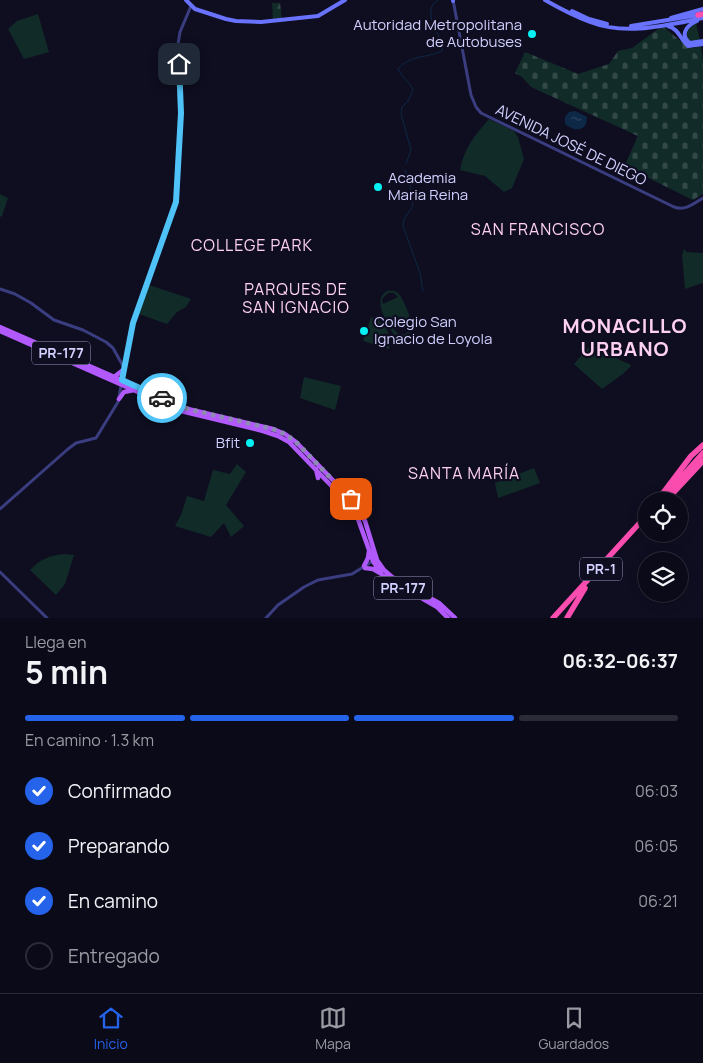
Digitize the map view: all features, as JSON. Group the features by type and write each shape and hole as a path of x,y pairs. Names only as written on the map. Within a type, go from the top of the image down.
{"highway":[{"path":"667,492 691,456 703,445"},
{"path":"670,492 702,458"},
{"name":"PR-1","path":"555,618 638,525"},
{"name":"PR-1","path":"555,618 638,527"},
{"path":"567,618 586,586"}],"main road":[{"path":"186,0 197,10 233,21 262,22 318,16 345,0"},
{"path":"545,0 595,24 619,29 701,17"},
{"path":"550,0 589,19 621,26 644,26 703,9"},
{"path":"644,26 649,29 701,17"},
{"path":"701,17 687,26 684,33 688,42 692,44 703,43"},
{"path":"668,26 676,29 688,46 703,43"},
{"name":"PR-177","path":"0,326 114,377 134,390 181,411 278,436 294,446 346,501 358,519 369,548 382,574 437,607 448,618"},
{"name":"PR-177","path":"0,332 188,409 273,429 285,434 296,442 351,499 365,521 375,561 388,574 439,603 455,618"},
{"path":"114,377 123,368"},
{"path":"119,399 124,392 134,390"},
{"path":"315,461 322,461"},
{"path":"316,468 318,478"},
{"path":"369,548 368,558 364,567 382,574"}],"street":[{"name":"AVENIDA JOSÉ DE DIEGO","path":"453,0 472,95 476,107 481,113 675,208 688,208 703,198"},
{"path":"0,509 73,445 96,438 119,399 123,368 133,323 176,202 181,113 178,44 180,32 191,6"},
{"path":"0,290 15,294 56,321 84,330 106,342 113,348 123,368"},
{"path":"266,618 278,605 304,587 318,580 346,575 375,561"},
{"path":"0,572 47,618"}],"green space":[{"path":"272,3 280,3 282,19 273,20"},
{"path":"38,14 49,52 24,59 8,29 17,21"},
{"path":"696,23 700,41 695,42 688,40 686,31"},
{"path":"665,28 703,60 703,194 693,200 624,167 638,136 531,87 522,77 515,73 525,52 578,74 609,64 618,51 632,48 658,29"},
{"path":"686,46 693,48 701,46 703,60"},
{"path":"489,119 514,131 518,137 524,159 512,188 504,192 485,176 460,170 467,148"},
{"path":"0,194 8,198 0,217"},
{"path":"684,249 687,252 703,253 703,283 685,289 682,255"},
{"path":"149,285 191,299 186,307 177,312 167,324 139,314"},
{"path":"387,291 394,291 403,300 412,328 405,337 394,336 382,312 380,300","holes":["388,293 394,293 398,297 383,304 382,299","410,323 410,330 405,334 399,334 394,330"]},
{"path":"371,317 387,329 390,338 389,349 363,341"},
{"path":"596,339 612,354 631,366 602,389 574,364"},
{"path":"304,377 341,386 335,410 300,398"},
{"path":"237,464 246,472 226,505 244,526 231,537 224,523 211,537 175,526 187,496 204,501 213,470 230,474"},
{"path":"534,468 540,483 498,498 495,483"},
{"path":"65,554 74,555 65,584 56,595 30,570 46,558"}],"water":[{"path":"575,111 587,117 583,128 576,129 565,124 565,117 569,112"}],"waterway":[{"path":"438,0 433,4 431,15 442,44"},
{"path":"406,164 411,150 401,114 402,107 408,101 413,90 398,69 408,61 442,51 443,46"},
{"path":"405,170 413,206 404,219 403,226 420,273 423,291"}],"way so far":[{"path":"162,398 188,409 273,429 285,434 292,438 351,499"}],"place":[{"name":"Autoridad Metropolitana de Autobuses","path":"532,34"},
{"name":"Academia Maria Reina","path":"378,187"},
{"name":"Colegio San Ignacio de Loyola","path":"364,331"},
{"name":"Bfit","path":"250,443"}],"district":[{"name":"SAN FRANCISCO","path":"538,229"},
{"name":"COLLEGE PARK","path":"252,245"},
{"name":"PARQUES DE SAN IGNACIO","path":"296,298"},
{"name":"MONACILLO URBANO","path":"625,338"},
{"name":"SANTA MARÍA","path":"464,473"}],"route":[{"path":"162,398 122,380 133,323 176,202 181,113 179,64"}]}
